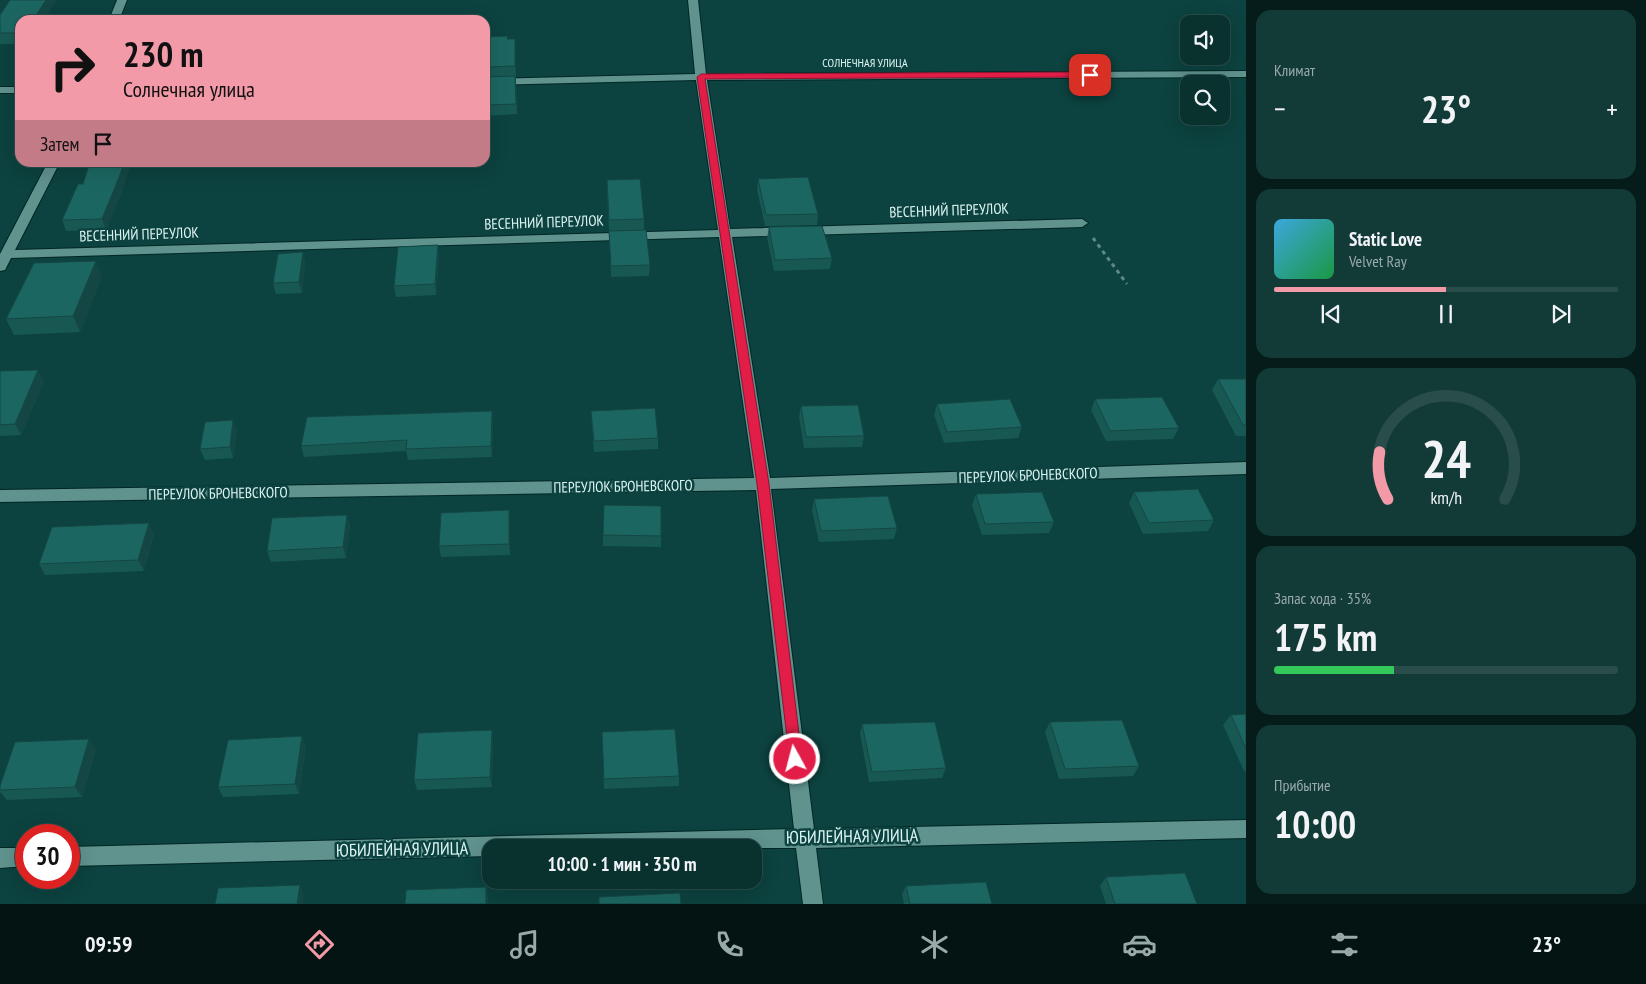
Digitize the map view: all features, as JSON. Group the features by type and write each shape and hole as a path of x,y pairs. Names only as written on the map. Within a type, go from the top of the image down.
{"street":[{"path":"116,15 122,0"},
{"path":"693,0 701,77 763,484 813,904"},
{"name":"СОЛНЕЧНАЯ УЛИЦА","path":"490,82 701,77 1246,74"},
{"path":"0,90 15,90"},
{"path":"0,267 51,167"},
{"name":"ВЕСЕННИЙ ПЕРЕУЛОК","path":"6,254 1082,223"},
{"name":"ПЕРЕУЛОК БРОНЕВСКОГО","path":"0,496 763,484 1246,468"},
{"name":"ЮБИЛЕЙНАЯ УЛИЦА","path":"80,856 563,846 805,837 1246,829"},
{"path":"0,858 15,858"}],"path":[{"path":"1082,223 1127,284"}],"building":[{"path":"10,0 46,0 36,15 15,15 15,33 0,33 0,15"},
{"path":"508,36 507,39 515,39 515,66 490,67 490,37"},
{"path":"515,76 516,104 490,105 490,77"},
{"path":"88,167 122,167 102,219 62,220 78,184 83,184"},
{"path":"808,177 818,214 766,215 758,179"},
{"path":"640,179 644,219 609,220 607,180"},
{"path":"822,226 832,258 775,260 769,227"},
{"path":"646,230 650,265 611,266 609,231"},
{"path":"438,245 435,284 394,286 398,247"},
{"path":"303,252 299,282 273,283 278,254"},
{"path":"96,261 73,316 6,319 34,263"},
{"path":"38,370 15,424 0,425 0,371"},
{"path":"1218,379 1246,379 1246,425 1243,425"},
{"path":"1162,397 1179,428 1110,431 1095,399"},
{"path":"1010,399 1022,427 947,432 937,404"},
{"path":"858,405 864,436 806,437 801,406"},
{"path":"655,408 658,438 594,441 591,411"},
{"path":"492,411 491,446 406,449 407,440 301,446 307,417"},
{"path":"233,420 230,447 200,449 205,422"},
{"path":"1198,489 1214,520 1149,523 1134,492"},
{"path":"1042,492 1054,522 985,524 976,494"},
{"path":"888,496 897,528 821,531 814,499"},
{"path":"604,505 661,506 661,536 603,535"},
{"path":"509,510 509,544 439,546 441,513"},
{"path":"347,515 343,547 267,551 272,518"},
{"path":"149,523 138,560 39,564 52,527"},
{"path":"1246,714 1246,749 1231,715"},
{"path":"1122,720 1139,766 1065,769 1050,722"},
{"path":"935,722 946,768 872,772 862,724"},
{"path":"675,729 679,776 604,779 602,732"},
{"path":"492,730 490,777 414,780 418,733"},
{"path":"302,736 295,784 218,787 228,740"},
{"path":"89,739 75,787 0,790 15,742"},
{"path":"1185,873 1197,904 1115,904 1106,877"},
{"path":"986,882 992,904 910,904 906,886"},
{"path":"300,885 297,904 215,904 218,888"},
{"path":"482,887 482,889 486,889 486,904 405,904 406,890"},
{"path":"680,893 681,904 599,904 599,897"}],"route":[{"path":"795,759 763,484 701,77 1090,75"}]}
